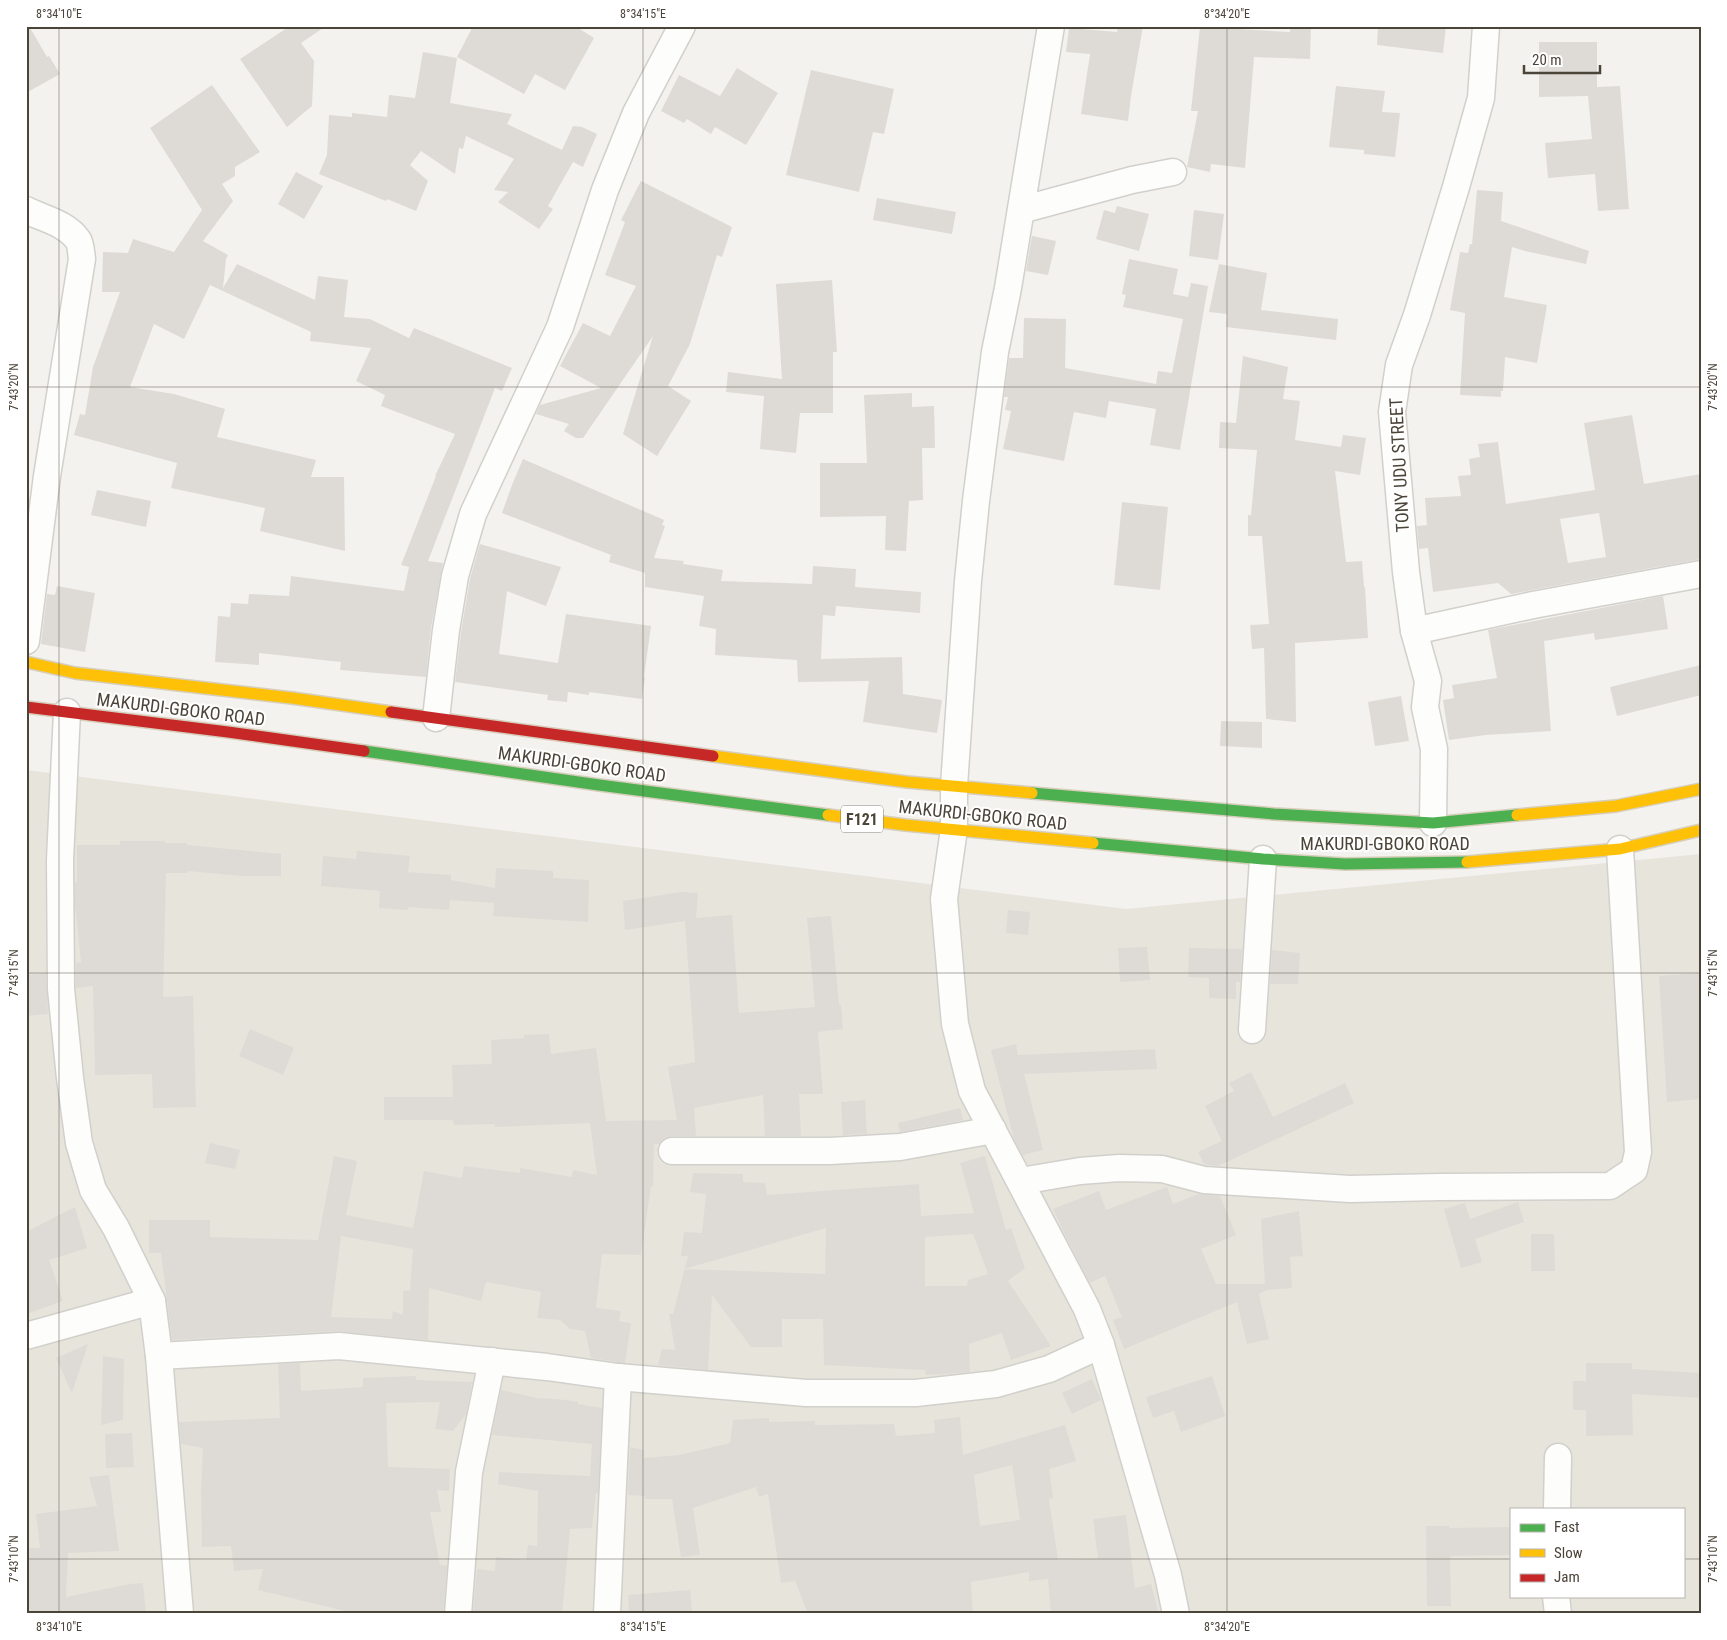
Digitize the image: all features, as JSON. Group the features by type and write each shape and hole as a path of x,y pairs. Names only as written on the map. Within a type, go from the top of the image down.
{"main road":[{"path":"26,662 75,673 282,697 907,782 1274,814 1433,823 1616,806 1701,789"},
{"name":"MAKURDI-GBOKO ROAD","path":"26,707 228,732 609,786 905,825 1263,859 1345,864 1462,862 1620,849 1701,830"}],"street":[{"path":"436,718 446,630 455,576 473,514 560,327 604,190 636,113 682,26"},
{"path":"1050,26 1021,210 989,368 968,581 954,786 954,830 944,899 955,1024 972,1091 1087,1309 1101,1345 1165,1566 1176,1614"},
{"name":"TONY UDU STREET","path":"1433,823 1434,748 1425,707 1428,682 1414,631 1406,572 1392,412 1399,365 1417,315 1481,98 1486,26"},
{"path":"1021,210 1132,180 1173,172"},
{"path":"26,210 41,218 64,226 79,241 82,259 48,476 26,640"},
{"path":"1414,631 1533,605 1701,574"},
{"path":"67,712 60,860 61,989 70,1078 78,1134 93,1190 116,1228 152,1301 159,1356 180,1614"},
{"path":"1021,1181 1080,1171 1119,1168 1162,1169 1204,1180 1350,1189 1610,1186 1634,1170 1638,1152 1620,849"},
{"path":"1252,1030 1263,859"},
{"path":"672,1151 830,1151 900,1147 993,1130"},
{"path":"26,1336 152,1301"},
{"path":"159,1356 339,1346 618,1376 806,1393 916,1393 996,1384 1049,1368 1101,1345"},
{"path":"458,1614 470,1472 492,1361"},
{"path":"607,1614 618,1376"},
{"path":"1557,1508 1558,1457"},
{"path":"1556,1598 1558,1614"}],"shaded area":[{"path":"26,770 1126,909 1701,854 1701,1614 26,1614"}],"building":[{"path":"26,26 29,26 47,57 49,56 60,74 26,93"},
{"path":"290,26 326,26 301,43 314,61 312,106 287,127 240,59"},
{"path":"473,26 575,26 594,38 565,90 535,74 524,94 457,57"},
{"path":"1118,26 1143,26 1128,121 1081,114 1090,54 1066,52 1069,28 1117,32"},
{"path":"1290,26 1311,26 1310,59 1254,57 1245,168 1211,164 1210,172 1187,167 1198,111 1191,111 1200,27 1290,32"},
{"path":"1378,26 1446,26 1443,53 1377,45"},
{"path":"1539,42 1597,42 1597,87 1620,86 1629,209 1598,211 1595,174 1548,178 1545,143 1592,139 1588,96 1539,97"},
{"path":"423,52 457,58 450,103 512,114 507,124 562,150 573,126 582,127 597,134 583,167 573,162 548,206 553,209 539,229 498,202 508,192 494,190 514,159 466,136 463,149 459,148 455,174 421,151 410,165 428,181 416,211 319,174 327,155 329,115 352,117 352,113 387,117 389,95 415,98"},
{"path":"737,68 778,93 746,145 715,127 711,134 687,119 684,123 661,111 679,75 720,96"},
{"path":"811,70 894,89 884,134 873,132 859,192 786,175"},
{"path":"212,85 260,152 235,167 235,176 222,184 233,201 203,241 228,255 223,288 237,264 315,300 318,276 348,280 344,317 370,319 409,338 414,328 512,368 502,391 495,388 428,561 443,563 431,628 426,677 340,670 341,662 259,653 259,665 215,662 218,616 230,617 231,603 248,604 249,594 289,596 291,576 404,591 409,567 401,565 435,476 455,434 381,406 385,395 356,381 371,348 310,341 311,332 210,285 184,339 154,324 130,387 174,394 225,409 217,437 316,460 311,477 344,477 345,551 260,531 265,508 171,488 177,463 74,435 80,414 85,415 93,367 120,292 102,292 103,252 128,253 133,239 174,252 202,210 150,128"},
{"path":"1336,86 1385,91 1382,112 1400,113 1395,157 1364,154 1364,150 1329,147"},
{"path":"296,172 323,186 304,219 278,204"},
{"path":"641,181 732,227 722,257 717,255 690,344 668,386 691,401 657,456 623,434 653,336 583,438 576,438 564,431 569,424 536,414 540,405 601,388 560,366 583,323 610,336 636,286 605,275 625,222 621,220"},
{"path":"1477,190 1503,192 1501,221 1589,251 1586,264 1512,247 1504,297 1547,305 1537,363 1505,357 1501,397 1460,395 1465,313 1450,310 1460,252 1468,253 1470,244 1472,244"},
{"path":"877,198 956,212 952,234 873,220"},
{"path":"1117,206 1149,214 1139,251 1096,239 1104,210 1115,213"},
{"path":"1194,210 1224,214 1218,260 1189,256"},
{"path":"1032,236 1056,241 1048,275 1026,271"},
{"path":"1129,259 1178,269 1173,294 1188,297 1191,283 1208,286 1180,450 1150,445 1156,409 1109,401 1106,418 1074,412 1064,461 1003,449 1011,411 1005,410 1008,397 1004,397 1009,358 1023,358 1024,318 1066,319 1065,368 1156,384 1158,371 1172,373 1183,319 1123,307 1126,295 1122,294"},
{"path":"1219,264 1267,273 1261,310 1338,319 1336,340 1226,327 1227,314 1209,312"},
{"path":"832,280 837,352 833,352 833,413 800,413 796,453 760,449 764,396 726,392 728,372 782,379 776,284"},
{"path":"1243,356 1288,367 1283,399 1300,401 1295,440 1341,447 1343,435 1366,438 1360,475 1335,471 1346,562 1362,561 1368,638 1295,643 1296,722 1266,719 1264,648 1252,649 1250,625 1269,624 1262,536 1248,536 1248,515 1251,515 1257,450 1219,448 1220,422 1236,423"},
{"path":"912,393 912,407 934,406 935,448 922,448 923,500 909,501 906,551 885,550 886,516 820,517 820,463 867,463 864,395"},
{"path":"1632,415 1644,484 1701,474 1701,559 1511,594 1498,583 1433,592 1428,548 1419,549 1417,526 1427,525 1425,498 1461,496 1458,476 1471,475 1469,459 1480,457 1478,444 1498,442 1506,504 1595,490 1584,423","holes":["1599,513 1606,557 1568,563 1560,519"]},
{"path":"523,459 664,520 662,525 665,526 654,558 684,561 683,564 723,570 721,581 812,584 813,566 856,569 855,587 921,592 920,613 836,606 835,616 823,615 821,659 902,657 903,694 942,700 937,733 863,722 869,681 798,682 797,660 715,655 716,629 699,626 704,596 645,587 645,573 609,562 611,555 502,513"},
{"path":"97,490 151,501 146,527 91,515"},
{"path":"1122,502 1168,507 1160,590 1114,585"},
{"path":"480,544 561,567 546,606 507,591 499,654 558,663 566,614 651,626 642,699 589,692 589,695 568,692 567,702 547,700 548,695 455,682 470,579"},
{"path":"57,586 95,593 85,652 41,644 47,594 55,595"},
{"path":"1663,596 1668,629 1595,640 1594,633 1544,641 1551,731 1486,735 1449,740 1443,700 1454,698 1452,685 1497,678 1488,630"},
{"path":"1701,665 1701,695 1617,716 1610,687"},
{"path":"1401,696 1409,741 1375,746 1368,702"},
{"path":"1221,721 1262,722 1262,748 1220,746"},
{"path":"120,841 165,841 165,843 187,843 187,845 281,854 281,876 243,876 187,871 187,873 166,873 163,997 193,996 196,1107 153,1108 152,1074 95,1075 93,986 76,988 76,963 81,962 75,904 77,845 120,845"},
{"path":"357,851 410,856 408,872 451,875 451,880 495,888 496,868 553,871 553,878 589,880 588,922 493,916 494,903 450,900 449,910 408,907 408,910 379,908 380,891 321,886 323,856 356,859"},
{"path":"681,892 698,893 696,918 732,915 739,1013 815,1007 807,918 831,916 843,1029 818,1032 823,1094 799,1094 801,1136 765,1136 763,1095 694,1108 696,1136 672,1136 664,1138 659,1144 654,1144 653,1186 651,1186 641,1255 602,1254 596,1308 621,1311 619,1321 631,1323 625,1363 591,1358 585,1331 570,1329 560,1320 537,1318 541,1292 486,1282 481,1301 429,1288 428,1340 338,1331 172,1340 161,1253 149,1253 149,1220 210,1220 210,1237 318,1240 334,1156 357,1161 346,1215 413,1228 424,1171 462,1178 464,1166 520,1173 520,1168 572,1177 573,1170 597,1175 590,1123 495,1127 495,1124 454,1125 453,1120 384,1120 384,1097 453,1097 452,1065 492,1064 491,1040 524,1038 524,1035 549,1034 551,1054 596,1048 606,1121 677,1120 668,1067 695,1062 685,921 625,930 623,901","holes":["341,1236 413,1249 410,1290 403,1291 403,1315 393,1311 392,1319 331,1317"]},
{"path":"1008,910 1030,912 1028,935 1006,933"},
{"path":"1147,947 1150,980 1120,982 1118,948"},
{"path":"1189,948 1242,949 1240,982 1236,982 1236,999 1209,998 1209,978 1188,977"},
{"path":"1272,950 1300,953 1298,984 1270,984"},
{"path":"46,973 48,1014 26,1016 26,975"},
{"path":"1701,973 1701,1099 1667,1102 1659,976"},
{"path":"250,1029 294,1048 283,1075 239,1056"},
{"path":"1016,1044 1018,1055 1155,1049 1157,1069 1024,1074 1043,1150 1023,1155 1014,1139 991,1050"},
{"path":"1251,1072 1273,1117 1345,1083 1354,1103 1218,1166 1204,1164 1198,1152 1222,1141 1205,1106 1234,1091 1229,1083"},
{"path":"865,1100 867,1134 843,1135 841,1102"},
{"path":"960,1108 963,1120 900,1132 898,1123"},
{"path":"210,1143 240,1150 235,1169 205,1163"},
{"path":"985,1156 1006,1230 1011,1228 1025,1268 1008,1281 1051,1346 1011,1360 1002,1333 969,1344 970,1372 926,1375 925,1370 824,1365 823,1319 782,1319 782,1347 751,1347 712,1295 708,1370 658,1365 662,1349 675,1350 669,1314 673,1314 688,1256 681,1256 684,1232 702,1233 706,1194 690,1192 693,1173 743,1174 743,1182 765,1183 767,1195 919,1184 921,1216 974,1213 960,1163","holes":["826,1228 825,1274 685,1269","973,1234 988,1274 968,1280 967,1286 925,1286 925,1237"]},
{"path":"1167,1187 1173,1204 1198,1194 1220,1196 1236,1235 1201,1249 1216,1284 1265,1284 1261,1219 1299,1211 1303,1256 1290,1257 1292,1288 1267,1290 1259,1294 1269,1339 1247,1344 1237,1302 1124,1349 1113,1320 1122,1317 1105,1276 1090,1283 1053,1209 1099,1191 1106,1210"},
{"path":"1518,1202 1524,1222 1475,1239 1482,1262 1461,1268 1444,1209 1465,1203 1470,1219"},
{"path":"75,1207 87,1248 49,1260 63,1301 26,1314 26,1232"},
{"path":"1531,1234 1554,1234 1555,1271 1531,1271"},
{"path":"88,1344 72,1393 56,1358"},
{"path":"103,1356 124,1359 123,1420 101,1425"},
{"path":"300,1363 301,1391 363,1387 363,1378 416,1376 416,1380 472,1382 466,1414 453,1431 435,1429 440,1402 386,1403 388,1467 450,1469 449,1491 437,1490 441,1512 430,1512 440,1565 447,1566 443,1614 357,1614 258,1590 263,1569 234,1571 231,1546 202,1547 201,1490 203,1448 181,1444 179,1422 280,1418 278,1364"},
{"path":"1586,1363 1632,1363 1632,1369 1701,1373 1701,1398 1632,1394 1633,1435 1586,1436 1586,1410 1573,1410 1573,1381 1586,1381"},
{"path":"1212,1376 1225,1416 1181,1432 1174,1411 1153,1418 1146,1397"},
{"path":"1092,1379 1101,1400 1072,1414 1062,1393"},
{"path":"501,1390 537,1398 567,1400 602,1408 598,1493 596,1493 592,1528 570,1529 562,1614 473,1614 477,1569 495,1571 496,1557 526,1560 528,1545 537,1546 538,1491 498,1484 499,1472 590,1476 592,1444 492,1435"},
{"path":"960,1417 963,1455 1065,1425 1076,1461 1049,1469 1053,1498 1049,1499 1058,1560 1098,1559 1093,1519 1126,1515 1135,1588 1151,1584 1159,1614 1051,1614 1048,1579 1029,1581 1029,1572 971,1582 973,1614 808,1614 795,1581 781,1583 768,1494 759,1497 756,1487 693,1508 700,1555 681,1557 672,1499 645,1499 645,1496 628,1495 630,1447 644,1450 643,1458 680,1455 730,1443 733,1420 769,1418 769,1422 815,1421 815,1425 894,1424 896,1436 935,1433 934,1420","holes":["1012,1465 1020,1520 980,1526 974,1475"]},
{"path":"132,1433 134,1467 106,1468 105,1434"},
{"path":"109,1475 119,1551 68,1553 66,1597 143,1583 146,1614 26,1614 28,1548 40,1548 36,1514 97,1506 89,1477"},
{"path":"1426,1526 1449,1526 1449,1528 1510,1527 1510,1555 1450,1556 1451,1606 1427,1606"},
{"path":"690,1590 692,1611 629,1614 628,1595"}],"traffic: fast":[{"path":"364,751 599,785 828,815"},
{"path":"1032,793 1274,814 1433,823 1517,815"},
{"path":"1093,843 1263,859 1345,864 1467,862"}],"traffic: slow":[{"path":"26,662 75,673 292,698 391,712"},
{"path":"713,756 907,782 1032,793"},
{"path":"1517,815 1616,806 1701,789"},
{"path":"828,815 905,825 1093,843"},
{"path":"1467,862 1620,849 1701,830"}],"traffic: jam":[{"path":"26,707 364,751"},
{"path":"391,712 713,756"}]}
